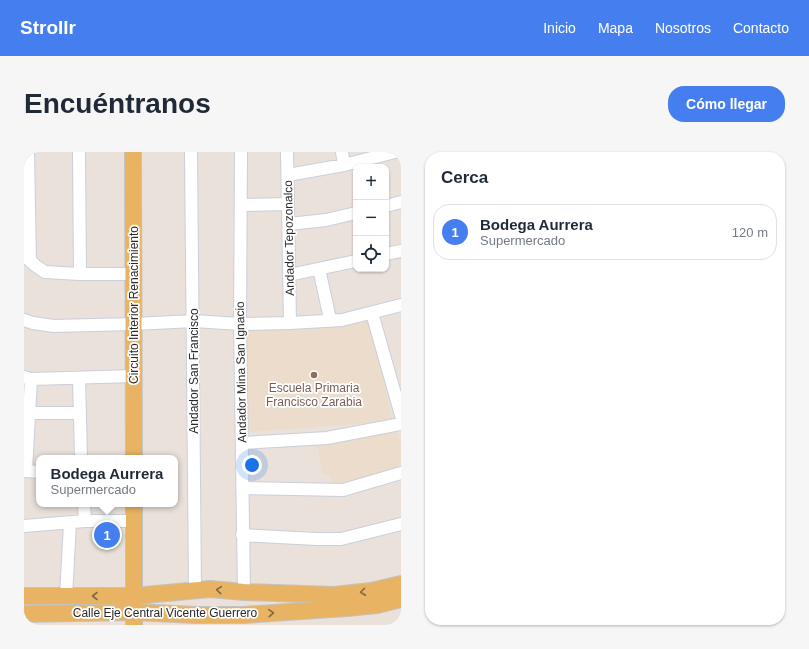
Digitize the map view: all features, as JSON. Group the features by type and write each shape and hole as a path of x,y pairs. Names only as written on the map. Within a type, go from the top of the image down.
{"main road":[{"name":"Circuito Interior Renacimiento","path":"133,152 134,455"},
{"path":"134,507 134,618"},
{"name":"Calle Eje Central Vicente Guerrero","path":"24,596 134,596 210,589 244,592 334,595 371,591 401,584"},
{"name":"Calle Eje Central Vicente Guerrero","path":"24,614 66,619 134,618 243,620 377,605 401,599"}],"street":[{"path":"28,152 26,261 45,272 80,274 134,274"},
{"path":"79,152 80,274"},
{"name":"Andador San Francisco","path":"192,152 195,590"},
{"name":"Andador Mina San Ignacio","path":"241,152 240,324 244,592"},
{"name":"Andador Tepozonalco","path":"287,152 290,323"},
{"path":"342,152 344,165"},
{"path":"288,175 344,165 394,152"},
{"path":"389,205 401,202"},
{"path":"241,205 288,204"},
{"path":"289,224 326,220 353,214"},
{"path":"389,253 401,251"},
{"path":"289,275 353,262"},
{"path":"319,269 330,319"},
{"path":"24,320 54,326 194,321 240,324 290,323 330,319 342,320 401,305"},
{"path":"372,312 401,415"},
{"path":"36,472 25,470 29,413 28,378 134,376"},
{"path":"79,378 81,455"},
{"path":"29,413 80,413"},
{"path":"242,443 327,438 401,424"},
{"path":"242,488 343,490 401,473"},
{"path":"84,507 84,522"},
{"path":"24,526 84,522 134,521"},
{"path":"66,596 70,523"},
{"path":"242,535 341,539 401,524"}],"shaded area":[{"name":"Escuela Primaria Francisco Zarabia","path":"372,318 392,421 246,432 246,328"},
{"path":"396,429 401,446 401,472 332,484 330,475 322,473 317,443"}],"place":[{"name":"Escuela Primaria Francisco Zarabia","path":"314,375"},
{"name":"Bodega Aurrera","path":"107,535"}]}
